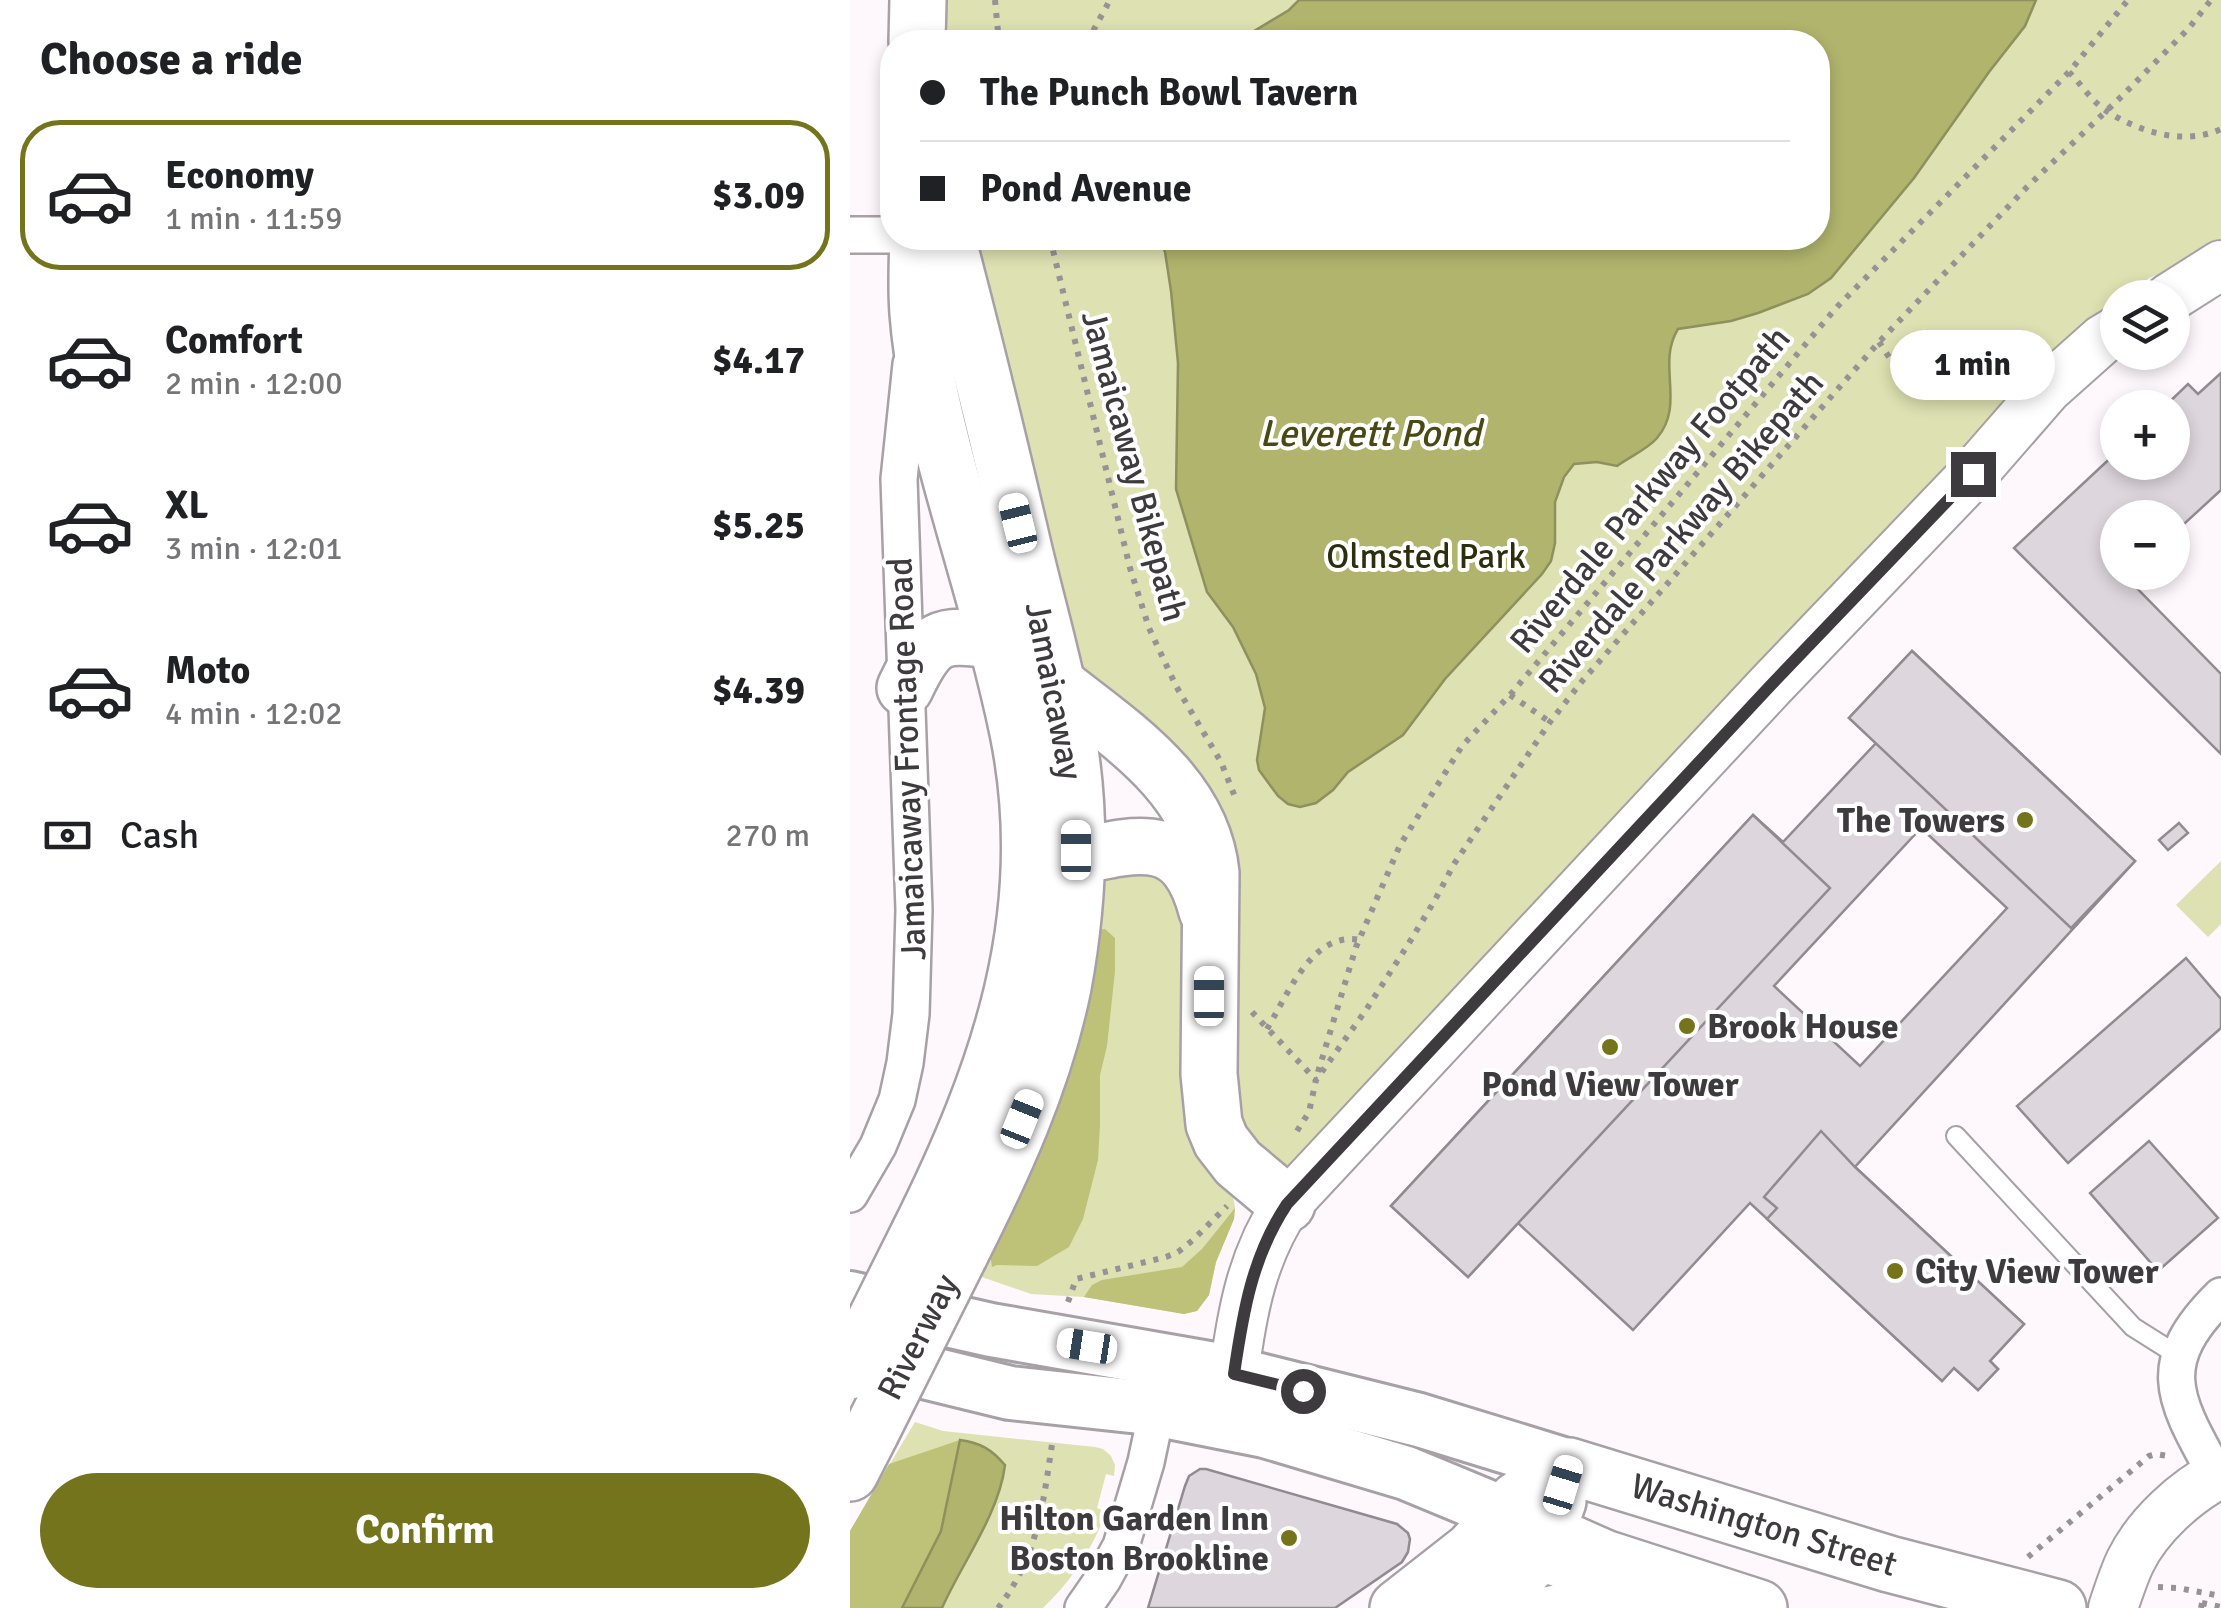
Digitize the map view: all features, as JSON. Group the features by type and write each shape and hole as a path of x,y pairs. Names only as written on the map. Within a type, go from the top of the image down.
{"highway":[{"path":"917,30 918,0"},
{"name":"Jamaicaway","path":"918,250 918,312 935,414 1018,732 1026,788 1028,858 1024,926 1009,1008 989,1076 963,1140 939,1244"},
{"name":"Jamaicaway","path":"939,1244 1011,1147 1032,1094 1062,988 1076,857 1072,768 1056,684 950,250"},
{"path":"905,688 922,657 941,640 960,636 995,641"},
{"path":"1056,684 1149,760 1186,802 1201,830 1210,862 1210,1094 1214,1124 1238,1163 1287,1204"},
{"path":"1076,857 1124,846 1164,849 1192,871 1209,919"},
{"name":"Riverway","path":"850,1371 939,1244"},
{"name":"Riverway","path":"860,1453 939,1244"},
{"path":"1398,1608 1472,1550 1525,1523 1569,1466"},
{"name":"Washington Street","path":"1569,1466 1889,1564 2058,1608"},
{"path":"1525,1523 1604,1558 1747,1604"},
{"path":"1470,1608 1524,1563 1525,1523"},
{"path":"1621,1608 1747,1604"}],"main road":[{"path":"2190,285 2221,265"},
{"path":"1234,1374 1256,1264 1287,1204 1973,474 2048,388 2100,342"},
{"name":"Washington Street","path":"850,1298 990,1330 1065,1325 1234,1374 1404,1416 1569,1466"},
{"path":"850,1354 995,1390 1055,1415 1157,1410 1235,1424 1322,1446 1422,1479 1525,1523"},
{"path":"2113,1608 2128,1566 2143,1542 2168,1512 2218,1474"}],"street":[{"path":"850,235 880,235"},
{"name":"Jamaicaway Frontage Road","path":"850,1194 888,1124 901,1084 908,1041 914,936 899,479 918,312"},
{"path":"2218,1474 2180,1406 2176,1386 2179,1356 2194,1325 2221,1296"},
{"path":"1084,1608 1121,1546 1157,1410"},
{"path":"1502,1608 1542,1564 1621,1592 1531,1608"}],"lane":[{"path":"1956,1136 2133,1327 2179,1356"}],"path":[{"path":"995,0 998,30"},
{"path":"1094,30 1110,0"},
{"name":"Riverdale Parkway Footpath","path":"1316,1080 1360,940 1400,845 1462,746 1510,695 1836,308 2069,72 2128,0"},
{"name":"Riverdale Parkway Bikepath","path":"1290,1139 1310,1112 1316,1080 1366,1010 1454,864 1583,680 1878,342 2027,187 2189,28 2211,0"},
{"path":"2069,72 2105,110 2150,132 2203,138 2221,129"},
{"name":"Jamaicaway Bikepath","path":"1053,250 1148,628 1229,779 1240,815"},
{"path":"1878,342 1892,360"},
{"path":"1510,695 1550,722"},
{"path":"1266,1029 1303,968 1332,944 1350,938 1360,940"},
{"path":"1248,1004 1266,1029 1316,1080"},
{"path":"1065,1325 1076,1279 1178,1252 1232,1200"},
{"path":"998,1608 1019,1577 1035,1541 1055,1415"},
{"path":"2022,1565 2149,1456 2170,1456"},
{"path":"2202,1603 2221,1607"}],"green space":[{"name":"Olmsted Park","path":"946,0 2221,0 2221,245 2197,260 2147,280 2100,280 2100,321 2002,410 1294,1170 1282,1168 1238,1132 1230,919 1083,679 975,250 1830,250 1830,30 947,30"},
{"path":"2221,861 2221,924 2208,937 2176,905"},
{"path":"1127,867 1181,884 1235,1208 1209,1295 1197,1311 1184,1314 1084,1297 1031,1294 979,1276 1097,895 1112,871"},
{"path":"915,1422 943,1431 1095,1447 1111,1456 1114,1476 1106,1474 1097,1508 1106,1512 1100,1526 1080,1564 1043,1608 850,1608 850,1531"}],"shaded area":[{"path":"1105,929 1115,938 1115,971 1100,1075 1098,1160 1083,1219 1069,1247 1037,1266 992,1267 988,1257 1091,930"},
{"path":"1235,1208 1209,1295 1197,1311 1184,1314 1084,1297 1092,1285 1102,1280 1182,1267"},
{"path":"960,1440 941,1531 905,1604 902,1608 850,1608 850,1531 889,1464"}],"water":[{"name":"Leverett Pond","path":"1299,0 2036,0 2025,26 1914,178 1831,278 1808,294 1758,313 1678,329 1670,356 1669,412 1657,438 1617,466 1597,462 1574,464 1564,477 1555,502 1555,543 1551,561 1542,574 1445,679 1403,735 1348,772 1316,803 1300,807 1278,796 1259,770 1265,708 1256,674 1233,627 1207,592 1176,489 1178,363 1164,250 1830,250 1830,30 1256,30"},
{"path":"960,1440 985,1448 1005,1465 995,1502 942,1608 902,1608 941,1531"}],"building":[{"path":"2221,373 2221,490 2190,518 2190,500 2100,500 2100,590 2139,590 2221,674 2221,754 2014,548 2100,468 2100,480 2190,480 2190,390 2182,390 2188,384 2198,394"},
{"name":"Brook House","path":"1912,651 2135,861 1855,1167 2024,1324 1990,1361 1998,1369 1978,1390 1954,1368 1942,1381 1750,1203 1633,1330 1518,1223 1468,1277 1391,1206 1753,815 1783,842 1876,743 1849,718","holes":["1921,828 2007,908 1860,1066 1774,986"]},
{"name":"The Towers","path":"1912,651 2135,861 2071,928 1849,718"},
{"name":"Pond View Tower","path":"1753,815 1830,888 1468,1277 1391,1206"},
{"path":"2179,823 2188,833 2168,850 2159,840"},
{"path":"2186,958 2221,999 2221,1028 2068,1163 2017,1106"},
{"name":"City View Tower","path":"1821,1131 2024,1324 1990,1361 1998,1369 1978,1390 1954,1368 1942,1381 1767,1219 1777,1208 1764,1197"},
{"path":"2149,1141 2218,1218 2158,1271 2090,1193"},
{"name":"Hilton Garden Inn Boston Brookline","path":"1200,1469 1397,1524 1408,1533 1408,1552 1402,1562 1335,1608 1148,1608 1185,1486 1189,1476"}],"place":[{"name":"The Towers","path":"2025,820"},
{"name":"Brook House","path":"1687,1026"},
{"name":"Pond View Tower","path":"1610,1047"},
{"name":"City View Tower","path":"1895,1271"},
{"name":"Hilton Garden Inn Boston Brookline","path":"1289,1538"}],"route":[{"path":"1303,1391 1234,1374 1256,1264 1287,1204 1973,474"}]}
